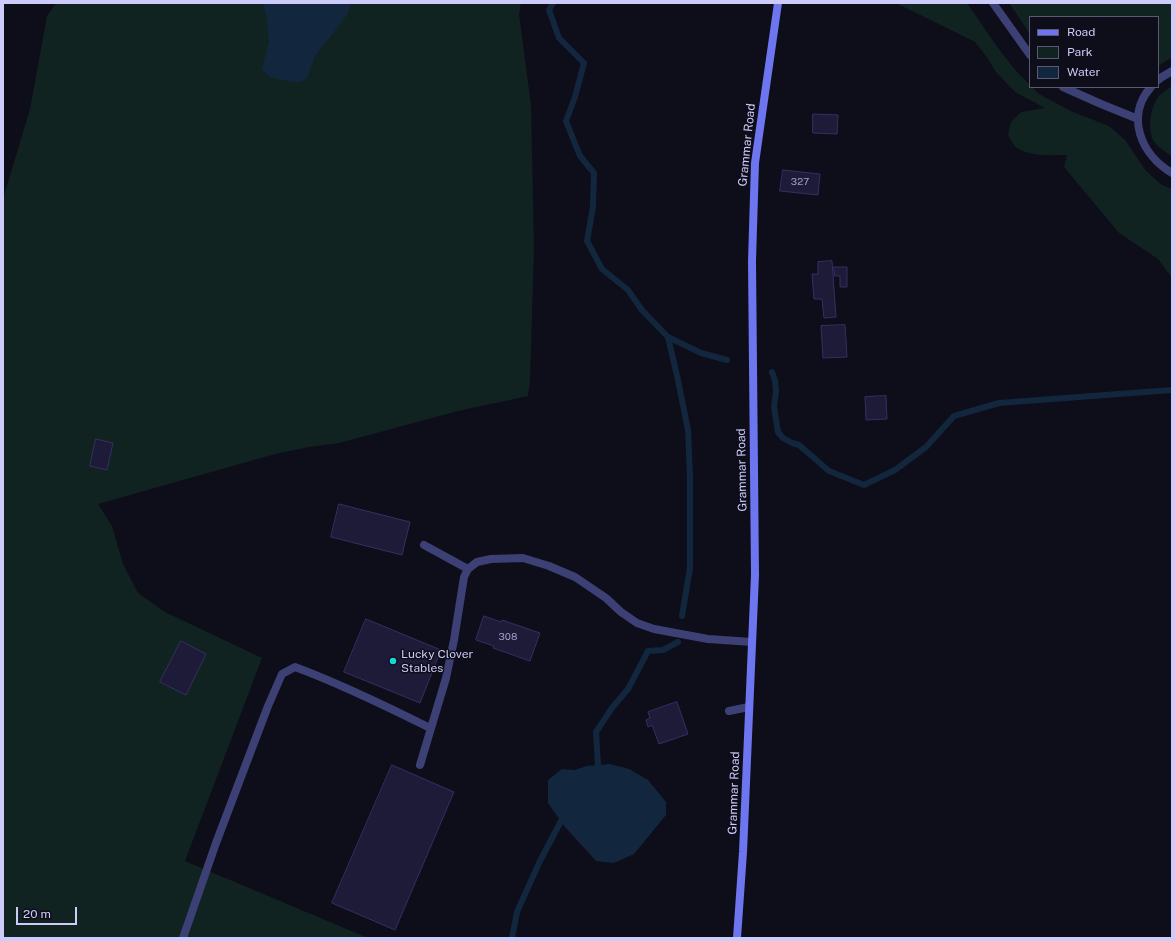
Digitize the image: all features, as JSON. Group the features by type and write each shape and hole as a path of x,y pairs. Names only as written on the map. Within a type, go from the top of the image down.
{"street":[{"name":"Grammar Road","path":"737,938 743,852 755,575 752,261 755,163 778,3"},
{"path":"993,3 1029,54"},
{"path":"1159,79 1172,71"},
{"path":"1065,88 1138,119"},
{"path":"1150,88 1146,93 1139,110 1139,131 1148,151 1164,169 1172,173"},
{"path":"424,546 468,569"},
{"path":"420,765 446,678 464,577 468,569 477,562 491,559 523,558 549,566 575,577 606,598 636,623 654,629 708,639 752,642"},
{"path":"183,938 246,762 282,674 295,667 327,678 430,728"},
{"path":"729,711 749,707"}],"green space":[{"path":"56,3 521,3 519,14 531,105 534,248 530,381 528,396 458,411 339,443 275,454 98,504 112,526 123,564 138,593 165,612 262,658 185,861 368,938 3,938 3,199 30,109 47,16"},
{"path":"896,3 967,3 1004,56 1029,84 1029,88 1033,88 1039,94 1073,112 1109,126 1125,140 1146,171 1162,185 1172,189 1172,278 1158,259 1119,233 1064,167 1067,155 1042,155 1029,153 1017,148 1013,144 1008,135 1011,122 1021,112 1045,108 1015,92 996,72 975,42"},
{"path":"1009,3 1172,3 1172,58 1159,65 1159,16 1029,16 1029,33"},
{"path":"1172,86 1172,157 1159,147 1153,140 1150,123 1156,100 1162,93"}],"water":[{"path":"263,3 351,3 347,15 315,56 307,78 301,82 292,82 270,77 262,69 269,42 267,20"},
{"path":"610,764 629,769 648,780 666,802 666,815 634,854 614,863 596,861 565,827 548,803 548,780 562,769 575,770 587,766"}],"building":[{"path":"813,114 838,115 837,134 813,133"},
{"path":"783,170 820,174 818,195 780,191"},
{"path":"832,261 836,317 824,318 822,299 814,299 812,274 818,274 818,262"},
{"path":"834,267 847,267 847,287 840,287 840,276 835,276"},
{"path":"845,325 847,357 823,358 821,326"},
{"path":"886,396 887,419 866,420 865,397"},
{"path":"96,439 113,443 107,470 90,466"},
{"path":"339,504 410,522 402,555 331,537"},
{"path":"484,616 501,622 502,620 540,633 530,661 493,648 494,646 476,640"},
{"name":"Lucky Clover Stables","path":"366,619 441,650 420,703 344,672"},
{"path":"181,641 206,654 186,695 160,682"},
{"path":"677,702 688,734 659,744 652,725 648,727 646,720 650,718 648,712"},
{"path":"392,765 454,792 395,930 332,903"}],"waterway":[{"path":"553,3 549,10 559,38 584,63 575,97 566,121 580,156 594,173 593,207 587,241 602,269 628,290 642,310 668,337 678,380 688,430 690,477 690,568 682,616"},
{"path":"668,337 701,353 727,360"},
{"path":"772,372 775,380 776,391 774,407 778,432 783,438 799,445 829,471 864,485 895,470 926,447 954,416 999,403 1172,390"},
{"path":"594,771 598,765 596,732 612,708 628,689 648,651 663,650 678,642"},
{"path":"512,938 517,912 539,863 565,815"}],"place":[{"name":"Lucky Clover Stables","path":"393,661"}]}
